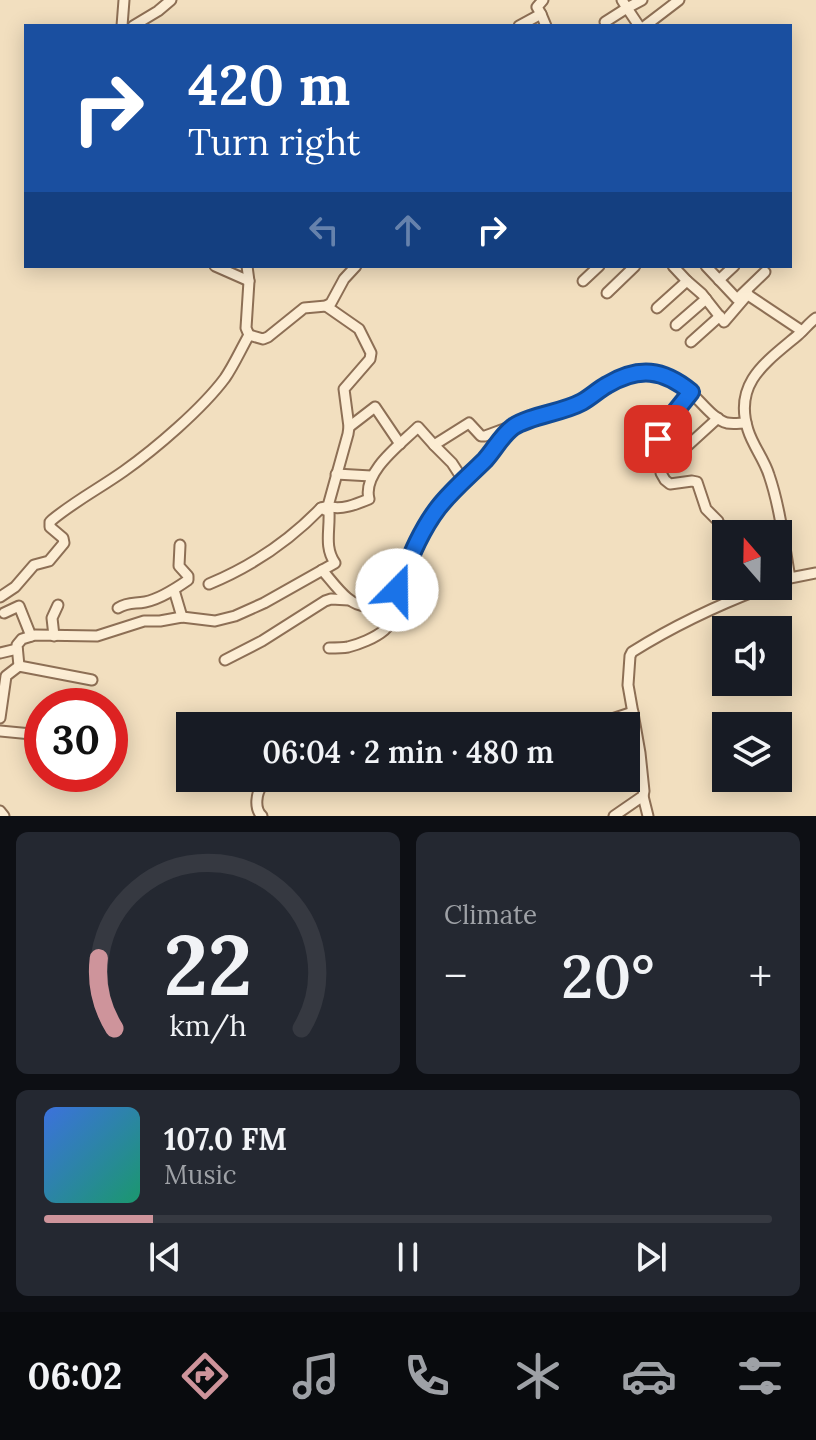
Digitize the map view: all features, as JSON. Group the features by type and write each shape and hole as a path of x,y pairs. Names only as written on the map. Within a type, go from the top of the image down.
{"street":[{"path":"122,24 124,0"},
{"path":"136,24 171,0"},
{"path":"543,0 537,7 545,24"},
{"path":"605,22 624,4 642,0"},
{"path":"648,24 679,0"},
{"path":"624,4 638,24"},
{"path":"523,24 541,14"},
{"path":"220,268 249,281"},
{"path":"247,268 246,328 249,335"},
{"path":"249,335 263,339 304,308 331,303 354,268"},
{"path":"583,281 597,268"},
{"path":"607,293 633,268"},
{"path":"675,268 724,322 765,272"},
{"path":"708,268 737,299 746,293"},
{"path":"719,280 732,268"},
{"path":"657,308 687,281"},
{"path":"746,293 802,331"},
{"path":"676,325 706,299"},
{"path":"209,584 279,544 324,507 349,427 344,389 370,359 371,350 359,329 326,306"},
{"path":"691,342 720,316"},
{"path":"779,520 772,484 753,445 743,408 758,370 816,318"},
{"path":"0,597 15,587 34,565 49,561 64,543 63,538 50,527 52,520 78,499 126,469 203,403 225,378 249,335"},
{"path":"434,445 469,423 481,436 485,436 571,408 604,387 630,374 642,372 665,375 728,423 746,423"},
{"path":"675,457 658,439 691,392"},
{"path":"349,427 375,407 400,444"},
{"path":"717,520 706,509 697,482 670,484 661,475 662,469 718,418"},
{"path":"225,660 262,641 325,601 349,600 370,606 397,590 414,548 438,509 502,437 518,425"},
{"path":"324,507 341,508 369,499 367,494 371,476 418,427 452,463 463,480"},
{"path":"336,474 371,476"},
{"path":"19,666 17,649 22,639 31,636 97,636 144,621 182,617 215,621 235,616 290,589 335,563 327,541 329,512 324,507"},
{"path":"118,608 128,602 148,601 174,590 189,579 179,566 180,545"},
{"path":"322,570 349,600"},
{"path":"792,578 816,573"},
{"path":"174,590 182,617"},
{"path":"633,712 628,685 632,652 725,600"},
{"path":"329,648 354,645 389,626 394,615 389,606 381,601"},
{"path":"54,636 52,618 58,605"},
{"path":"4,613 19,606 31,636"},
{"path":"0,653 17,649"},
{"path":"0,718 3,678 19,666 92,680"},
{"path":"0,731 24,733"},
{"path":"640,753 643,796 648,816"},
{"path":"259,792 257,807 262,816"},
{"path":"614,816 643,796"},
{"path":"0,811 4,816"}],"route":[{"path":"397,590 414,548 438,509 511,428 571,408 619,379 642,372 665,375 691,392 658,439"}]}
